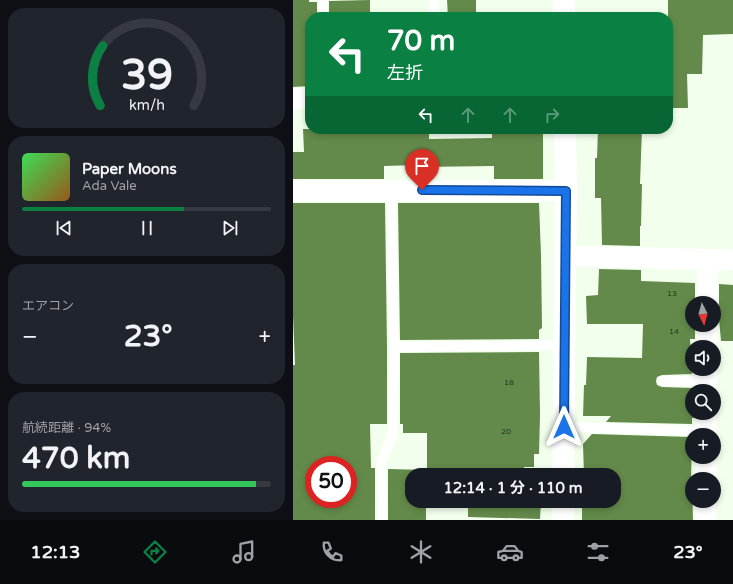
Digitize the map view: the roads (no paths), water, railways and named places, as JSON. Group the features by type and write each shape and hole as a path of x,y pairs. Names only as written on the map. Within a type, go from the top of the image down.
{"main road":[{"path":"564,0 564,12"},
{"path":"563,468 566,191 565,134"},
{"path":"563,508 563,520"}],"street":[{"path":"293,99 305,98"},
{"path":"293,191 566,191"},
{"path":"565,256 733,260"},
{"path":"707,296 708,260"},
{"path":"705,508 705,520"}],"lane":[{"path":"323,0 323,12"},
{"path":"434,0 434,12"},
{"path":"382,520 381,462 393,435 394,347 391,190"},
{"path":"394,347 564,345"},
{"path":"662,381 706,380"},
{"path":"564,427 706,426"}]}
